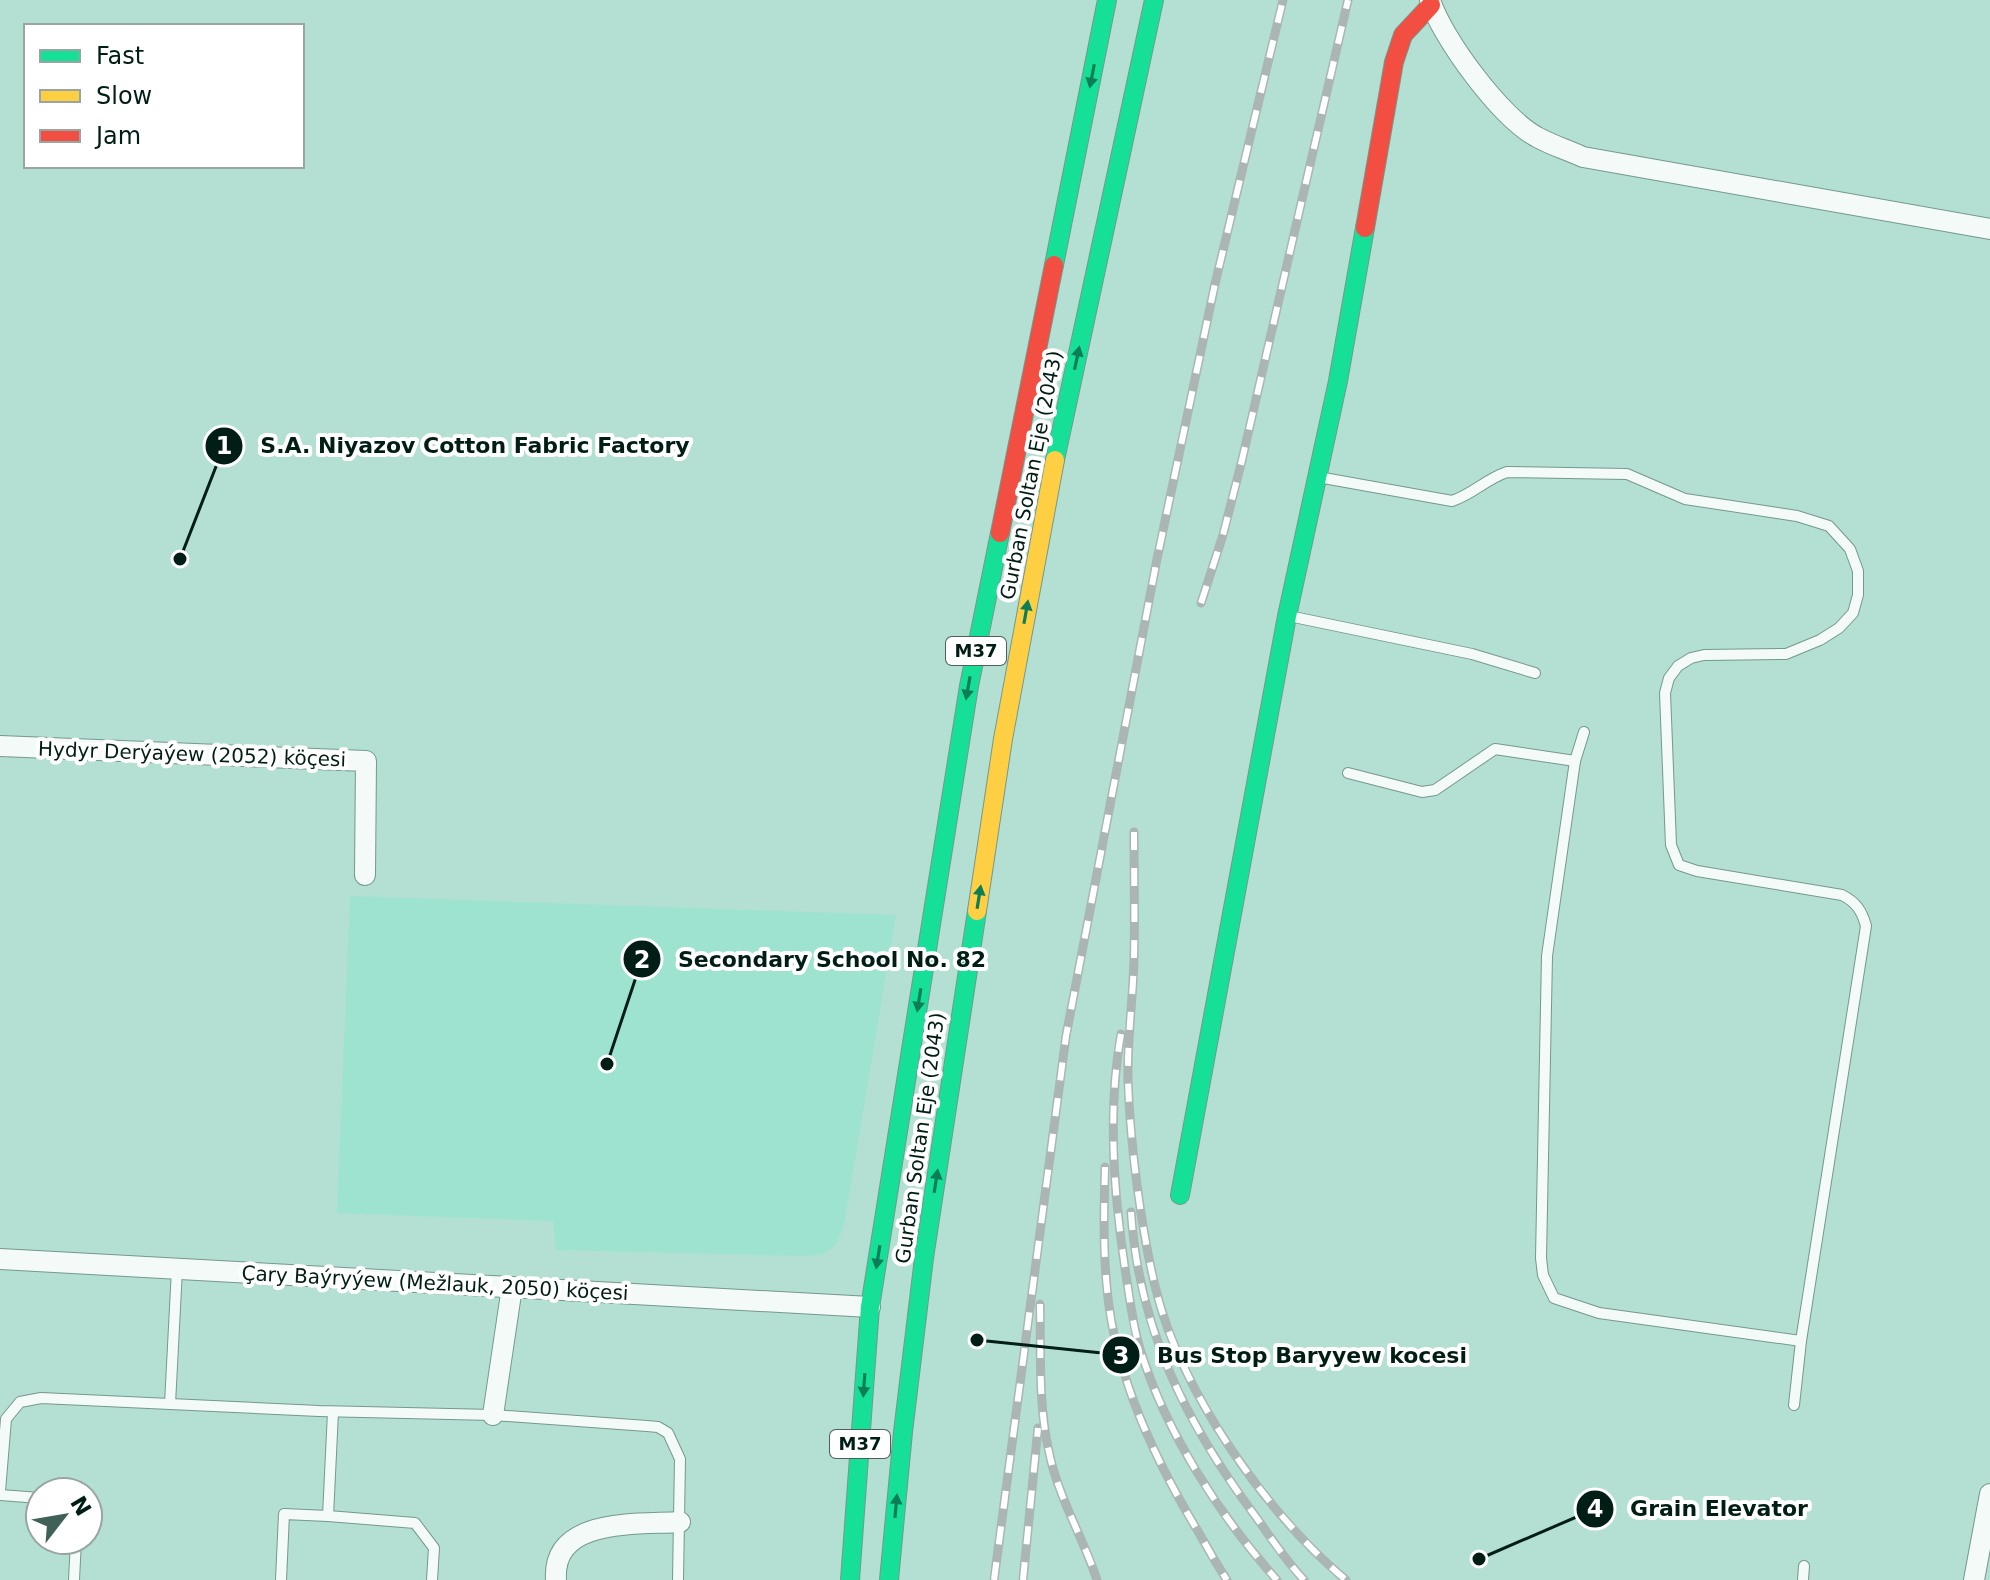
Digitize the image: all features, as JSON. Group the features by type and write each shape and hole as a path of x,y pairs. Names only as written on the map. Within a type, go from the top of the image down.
{"main road":[{"name":"Gurban Soltan Eje (2043)","path":"850,1580 870,1307 969,686 1107,0"},
{"name":"Gurban Soltan Eje (2043)","path":"889,1580 924,1258 1003,739 1045,506 1154,2"},
{"path":"1180,1195 1287,616 1338,381 1394,62 1403,35 1430,3"}],"street":[{"path":"1430,3 1451,43 1505,110 1534,136 1583,157 1990,229"},
{"name":"Hydyr Derýaýew (2052) köçesi","path":"0,746 366,761 365,875"},
{"name":"Çary Baýryýew (Mežlauk, 2050) köçesi","path":"0,1259 870,1307"},
{"path":"493,1415 512,1287"},
{"path":"1974,1580 1990,1494"},
{"path":"556,1580 558,1558 563,1549 584,1533 601,1527 680,1522"}],"lane":[{"path":"1316,476 1452,501 1468,496 1491,477 1507,472 1627,474 1685,499 1797,516 1829,526 1850,549 1858,571 1858,595 1853,613 1839,628 1820,640 1786,654 1704,655 1691,658 1678,666 1669,678 1665,693 1671,845 1679,865 1697,871 1842,895 1862,911 1866,926 1801,1341 1794,1405"},
{"path":"1287,616 1472,654 1535,673"},
{"path":"1584,732 1575,761 1547,956 1541,1258 1548,1289 1554,1298 1599,1313 1801,1341"},
{"path":"1348,773 1422,792 1435,790 1495,749 1575,761"},
{"path":"170,1404 177,1269"},
{"path":"24,1496 0,1493 4,1426 20,1402 41,1398 333,1412 493,1415 658,1427 671,1437 680,1459 678,1580"},
{"path":"328,1516 333,1412"},
{"path":"281,1580 284,1514 415,1523 434,1548 432,1580"},
{"path":"74,1580 75,1556"},
{"path":"1803,1580 1804,1566"}],"shaded area":[{"path":"350,896 896,915 844,1225 836,1245 825,1253 806,1256 556,1250 553,1221 337,1213"}],"railway":[{"path":"994,1580 1066,1036 1157,559 1215,284 1283,0"},
{"path":"1201,603 1223,535 1242,460 1348,0"},
{"path":"1134,832 1129,1105 1141,1214 1156,1290 1185,1369 1230,1448 1286,1521 1346,1580"},
{"path":"1121,1034 1114,1094 1115,1185 1138,1343 1165,1413 1197,1473 1256,1556 1277,1580"},
{"path":"1105,1167 1106,1274 1111,1321 1128,1385 1167,1476 1227,1580"},
{"path":"1131,1212 1144,1296 1170,1374 1231,1482 1304,1580"},
{"path":"1040,1304 1045,1434 1058,1485 1097,1580"},
{"path":"1023,1580 1038,1428"}],"traffic: fast":[{"path":"1054,265 1107,0"},
{"path":"1055,460 1154,0"},
{"path":"1180,1195 1287,616 1338,381 1365,228"},
{"path":"850,1580 870,1307 969,686 1000,533"},
{"path":"889,1580 924,1258 977,911"}],"traffic: slow":[{"path":"977,911 1003,739 1055,460"}],"traffic: jam":[{"path":"1365,228 1394,62 1403,35 1431,5"},
{"path":"1000,533 1054,265"}],"place":[{"name":"S.A. Niyazov Cotton Fabric Factory","path":"180,559"},
{"name":"Secondary School No. 82","path":"607,1064"},
{"name":"Bus Stop Baryyew kocesi","path":"977,1340"},
{"name":"Grain Elevator","path":"1479,1559"}]}
